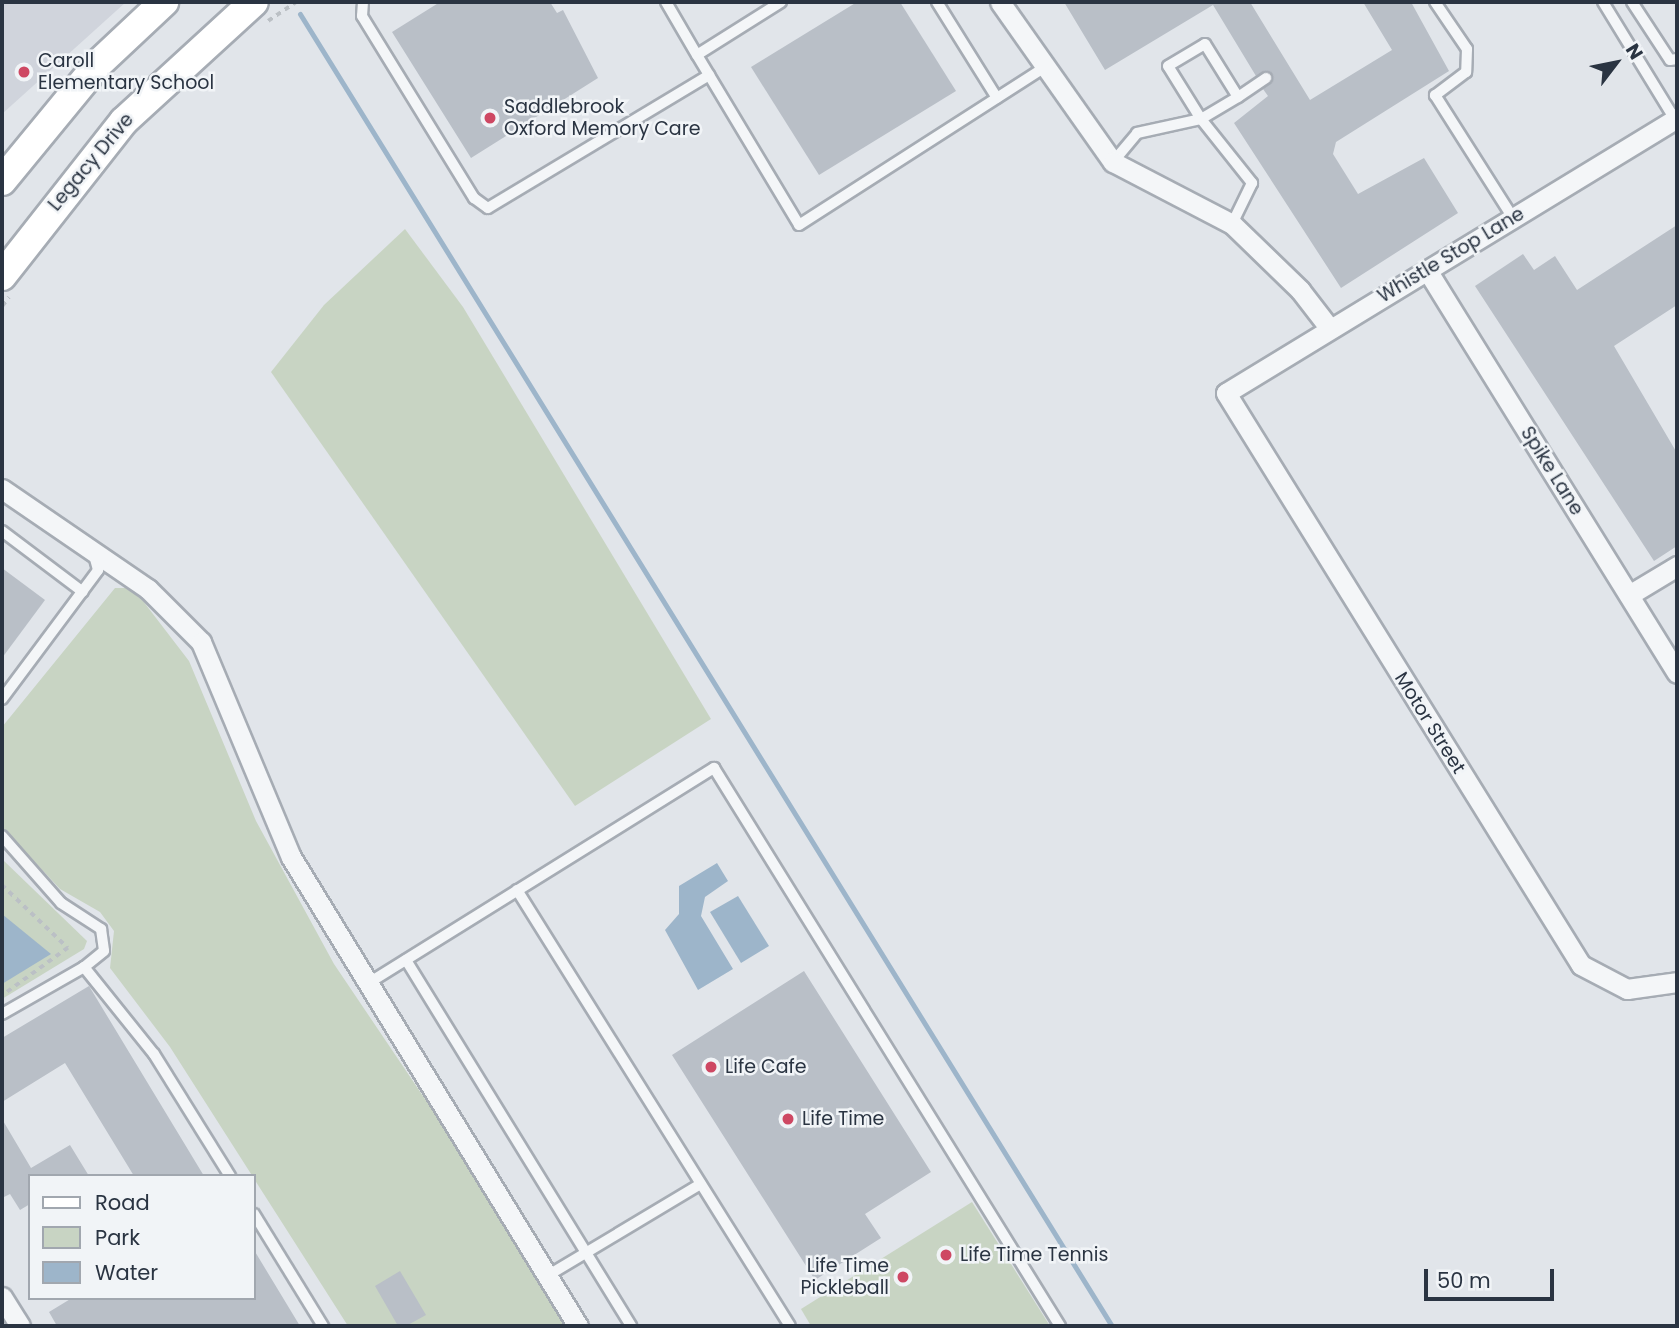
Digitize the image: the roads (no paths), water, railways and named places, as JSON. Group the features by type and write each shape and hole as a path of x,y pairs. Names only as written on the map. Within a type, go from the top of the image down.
{"main road":[{"path":"2,181 98,64 164,2"},
{"name":"Legacy Drive","path":"2,276 124,121 254,2"}],"street":[{"path":"1000,2 1042,69 1113,162 1232,224 1300,290 1330,329"},
{"name":"Whistle Stop Lane","path":"1226,393 1676,120"},
{"name":"Spike Lane","path":"1427,270 1677,673"},
{"name":"Motor Street","path":"1226,393 1581,965 1627,989 1677,982"},
{"path":"2,489 180,615 201,642 291,858 578,1326"},
{"path":"1629,595 1677,566"},
{"path":"2,1297 20,1326"}],"lane":[{"path":"363,2 362,16 474,198 488,208 709,75"},
{"path":"666,2 799,225 1042,69"},
{"path":"697,55 781,2"},
{"path":"937,2 997,98"},
{"path":"1435,2 1466,49 1466,72 1435,95 1513,218"},
{"path":"1603,2 1676,120"},
{"path":"1632,2 1670,60 1677,59"},
{"path":"1232,224 1252,183 1201,119 1168,66 1205,44 1238,97"},
{"path":"1113,162 1137,133 1201,119 1266,78"},
{"path":"2,531 83,592"},
{"path":"2,699 98,570 93,551"},
{"path":"367,985 714,768 1060,1326"},
{"path":"2,836 61,903 101,929 104,951 84,967 2,1014"},
{"path":"517,890 790,1326"},
{"path":"406,960 631,1326"},
{"path":"84,967 154,1054 229,1174"},
{"path":"547,1276 701,1184"},
{"path":"256,1217 323,1326"}],"water":[{"path":"717,863 728,881 705,897 701,916 733,969 698,990 665,930 679,914 679,886"},
{"path":"738,896 769,946 741,963 710,912"},
{"path":"2,914 51,954 2,984"}],"waterway":[{"path":"300,14 1112,1326"}],"place":[{"name":"Caroll Elementary School","path":"24,72"},
{"name":"Saddlebrook Oxford Memory Care","path":"490,118"},
{"name":"Life Cafe","path":"711,1067"},
{"name":"Life Time","path":"788,1119"},
{"name":"Life Time Tennis","path":"946,1255"},
{"name":"Life Time Pickleball","path":"903,1277"}]}
